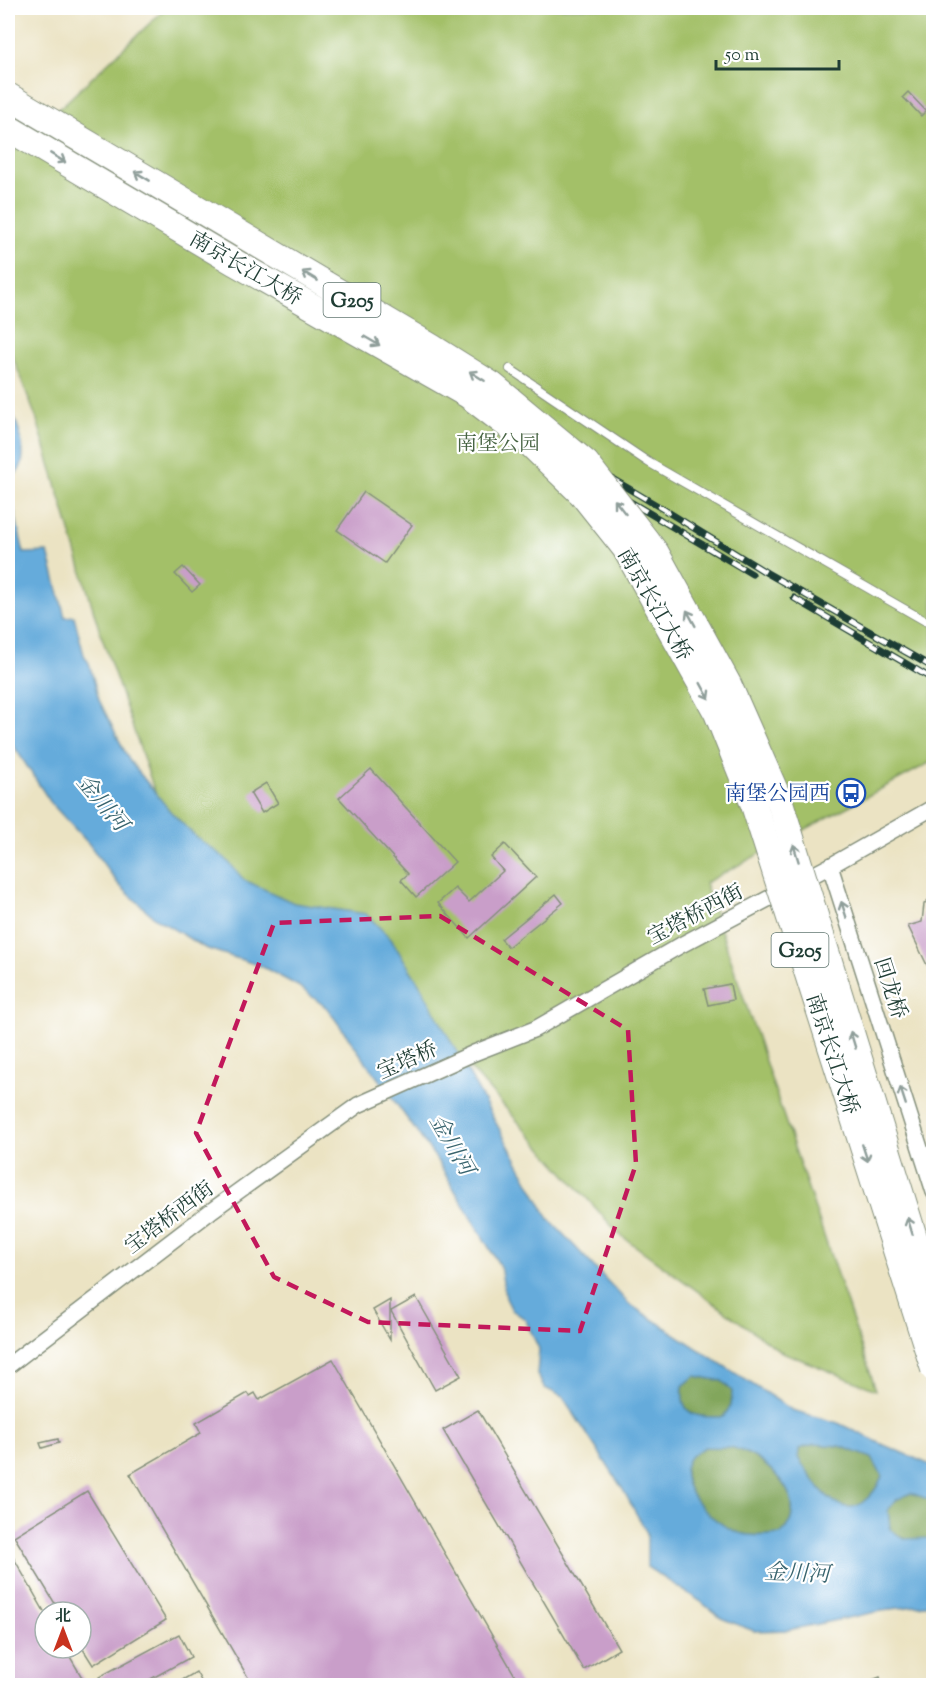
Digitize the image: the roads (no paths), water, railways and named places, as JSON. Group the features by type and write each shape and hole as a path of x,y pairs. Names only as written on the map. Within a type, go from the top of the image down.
{"highway":[{"name":"南京长江大桥","path":"8,96 492,385 586,463 656,553 728,684 780,802 933,1302"},
{"name":"南京长江大桥","path":"8,128 234,262 468,395 523,436 582,494 625,548 717,713 754,805 933,1369"}],"street":[{"name":"宝塔桥西街","path":"474,1053 535,1029 681,945 830,866 933,807"},
{"name":"回龙桥","path":"830,866 933,1192"},
{"name":"宝塔桥","path":"358,1105 474,1053"},
{"name":"宝塔桥西街","path":"8,1365 211,1211 358,1105"}],"lane":[{"path":"510,369 648,462 933,626"}],"water":[{"path":"8,405 18,428 23,455 19,470 8,480"},
{"name":"金川河","path":"8,484 24,553 48,552 65,617 74,616 99,700 129,760 170,811 196,837 225,858 244,880 294,903 366,914 391,939 420,985 549,1219 629,1304 792,1410 838,1423 933,1466 933,1505 931,1500 911,1493 896,1500 888,1510 890,1529 904,1539 933,1538 933,1604 891,1609 788,1630 754,1631 721,1618 700,1601 647,1567 647,1533 622,1488 563,1397 545,1388 537,1375 539,1349 525,1319 512,1310 506,1298 500,1266 435,1157 327,1008 298,986 261,966 205,948 155,918 119,885 89,844 51,803 8,737","holes":["695,1376 722,1381 732,1391 731,1406 723,1417 699,1416 688,1410 684,1404 683,1386","814,1444 840,1446 872,1458 882,1476 874,1490 863,1502 854,1507 844,1507 826,1495 817,1485 798,1458 799,1449","705,1447 727,1447 744,1452 766,1465 784,1485 790,1496 792,1507 790,1521 781,1534 739,1533 729,1529 707,1513 690,1491 685,1480 685,1468 691,1456"]}],"railway":[{"path":"8,120 767,573 934,668"},
{"path":"8,133 752,574"},
{"path":"794,598 934,680"}],"place":[{"name":"南堡公园西","path":"851,793"}],"park label":[{"name":"南堡公园","path":"498,443"}]}
